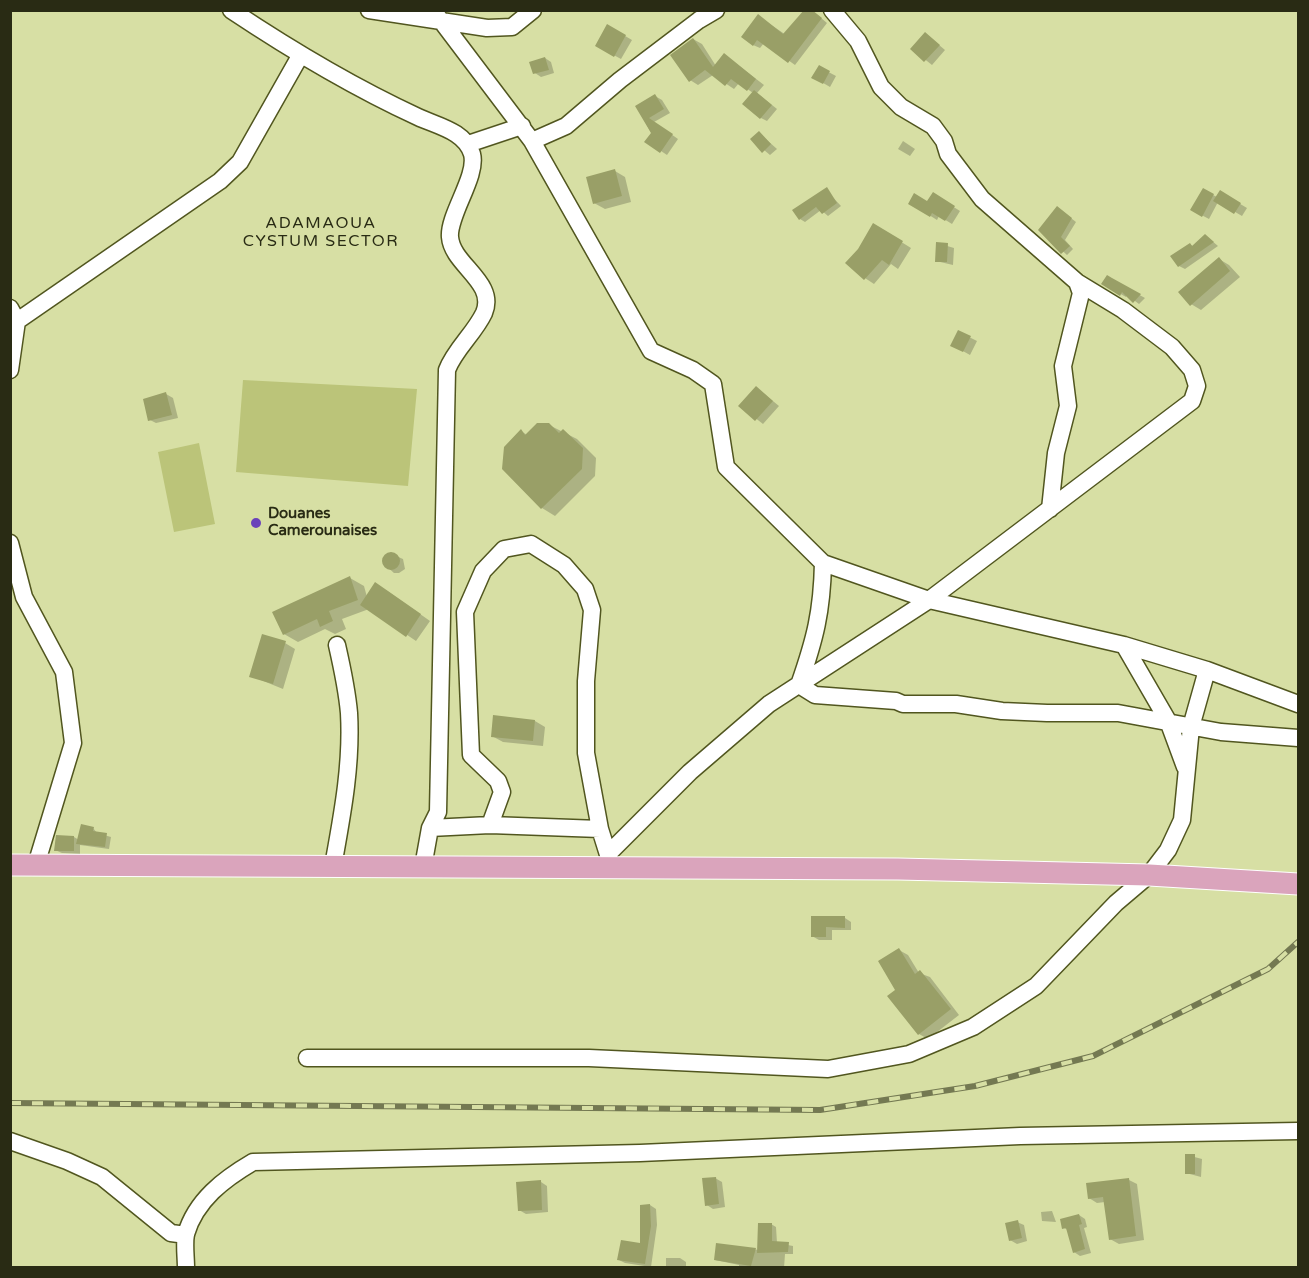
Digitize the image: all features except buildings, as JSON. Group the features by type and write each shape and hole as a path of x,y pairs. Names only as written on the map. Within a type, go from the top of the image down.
{"main road":[{"path":"10,865 423,867 610,861 1149,875 1299,884"}],"street":[{"path":"231,10 300,56 455,133 468,144 473,158 450,237 454,252 474,275 485,294 485,311 447,370 438,812 430,828 423,867"},
{"path":"369,10 437,16 488,28 512,27 533,10"},
{"path":"468,144 566,126 620,80 699,20 716,10"},
{"path":"610,861 690,772 769,704 929,600 1192,402 1197,386 1192,370 1172,347 1123,310 1077,282 982,199 948,154 944,141 933,126 901,107 880,87 858,41 832,10"},
{"path":"437,16 527,133 651,351 693,370 713,384 726,467 823,563 929,600 1124,645 1207,670 1299,704"},
{"path":"10,370 12,318 220,181 240,162 300,56"},
{"path":"1050,509 1056,453 1068,406 1063,366 1081,293 1077,282"},
{"path":"10,543 24,597 64,672 74,743 36,865"},
{"path":"490,825 502,792 498,781 471,755 465,612 483,571 497,556 504,549 531,544 564,565 585,589 592,610 586,681 586,753 600,829 610,861"},
{"path":"799,685 814,644 822,607 823,563"},
{"path":"333,866 346,789 350,743 349,712 337,645"},
{"path":"1124,645 1168,721 1186,769"},
{"path":"307,1058 589,1058 828,1069 909,1054 973,1027 1036,986 1100,918 1149,875 1168,850 1182,820 1191,726 1207,670"},
{"path":"799,685 815,695 896,701 903,704 956,704 1002,711 1118,713 1221,732 1299,738"},
{"path":"430,828 490,825 600,829"},
{"path":"186,1268 186,1236 199,1206 226,1178 254,1162 640,1153 1020,1136 1299,1131"},
{"path":"10,1141 67,1161 102,1177 171,1233 186,1236"}],"green space":[{"path":"243,380 417,389 408,486 236,472"},
{"path":"199,443 215,524 174,532 158,452"}],"railway":[{"path":"10,1103 820,1110 975,1086 1093,1056 1268,969 1298,942"}],"place":[{"name":"Douanes Camerounaises","path":"256,523"}],"district":[{"name":"ADAMAOUA CYSTUM SECTOR","path":"321,233"}]}
